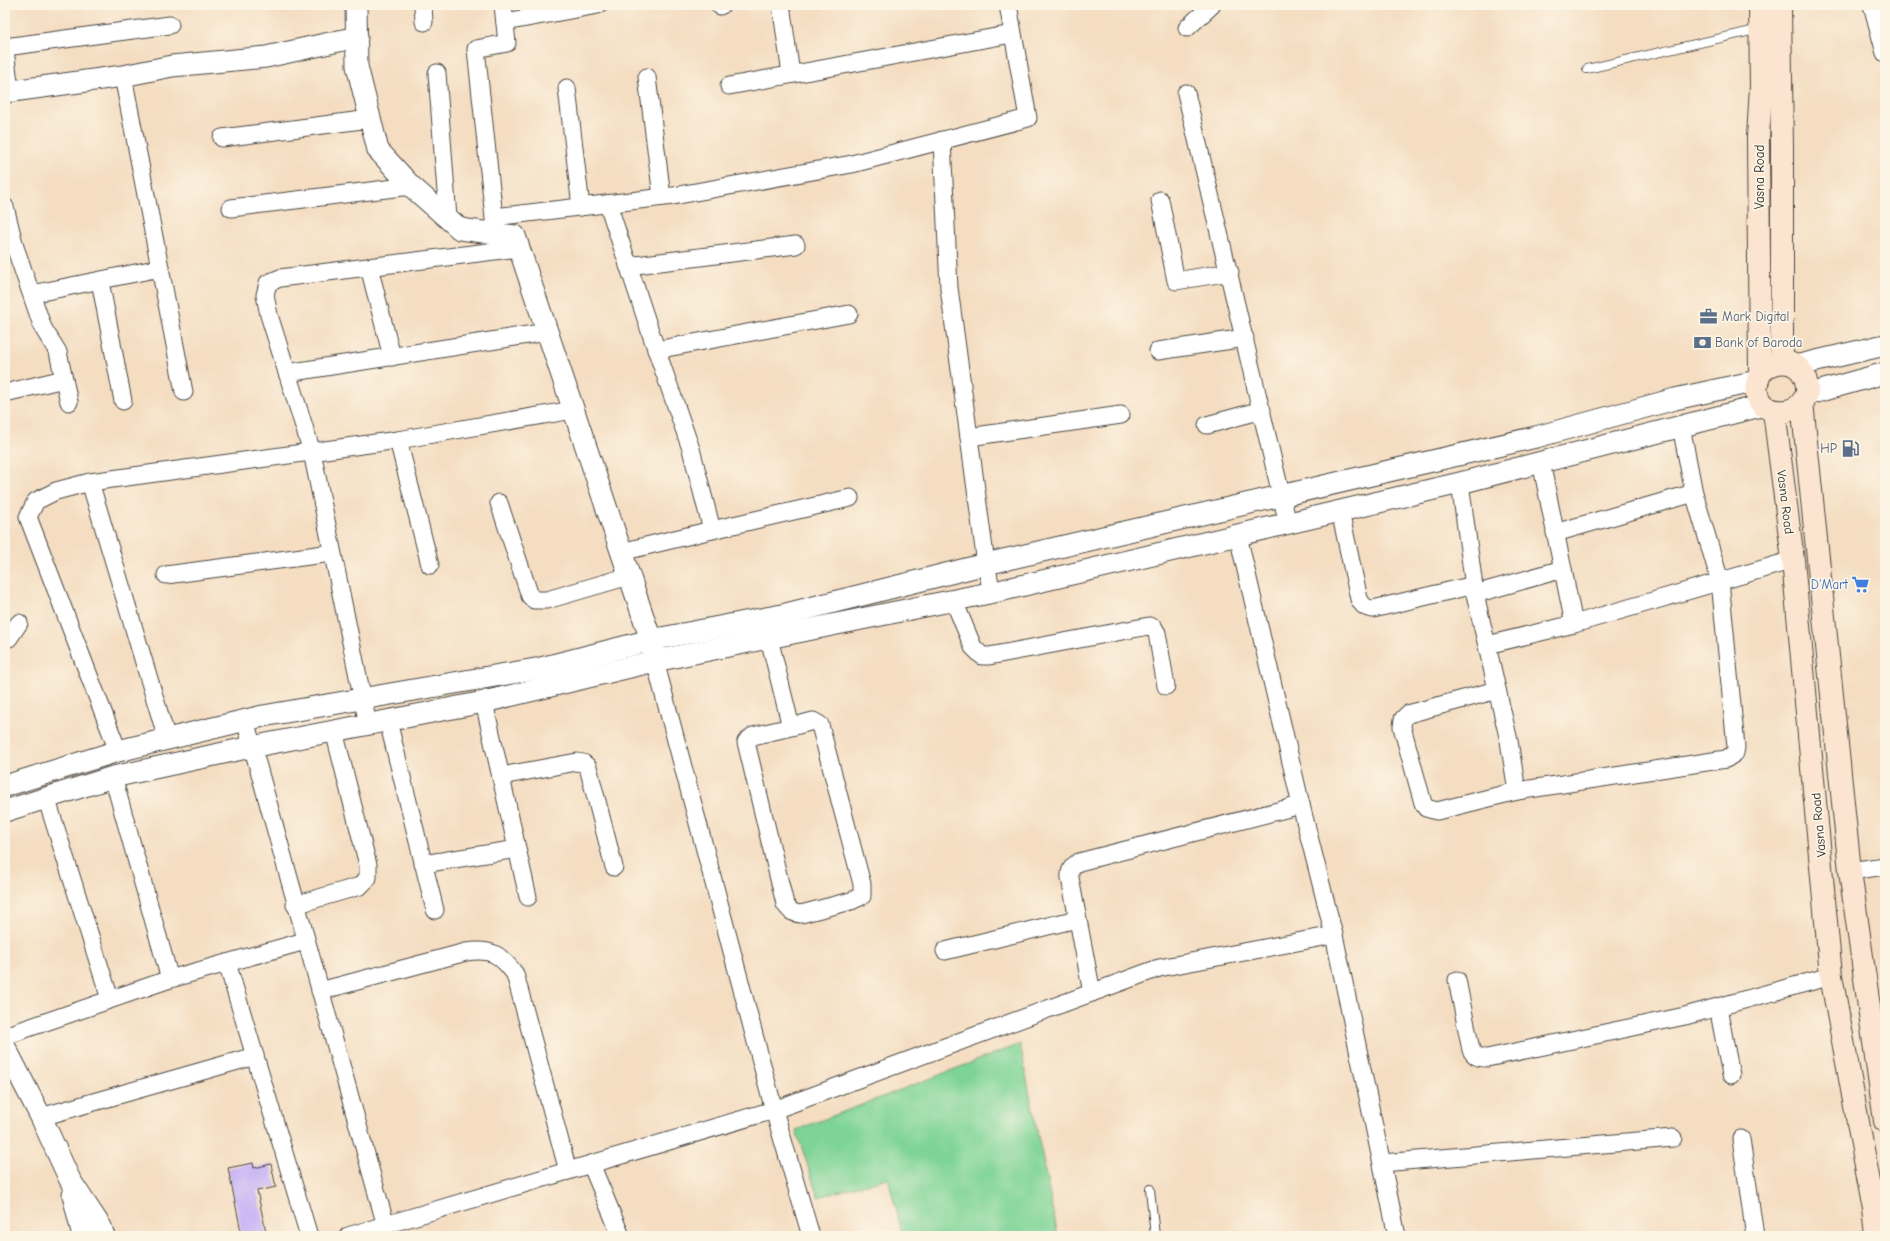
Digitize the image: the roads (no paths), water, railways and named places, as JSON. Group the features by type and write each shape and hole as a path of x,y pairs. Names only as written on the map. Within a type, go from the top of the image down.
{"main road":[{"name":"Vasna Road","path":"1758,377 1758,138 1761,86 1760,5"},
{"name":"Vasna Road","path":"1780,5 1788,364"},
{"path":"1758,138 1782,137"},
{"path":"1771,364 1788,364 1802,373 1805,379 1804,398 1790,411 1769,408 1758,396 1758,377 1771,364"},
{"name":"Vasna Road","path":"1804,398 1850,871 1880,1051 1885,1121"},
{"name":"Vasna Road","path":"1769,408 1793,560 1832,976 1880,1208 1877,1236"}],"street":[{"path":"356,5 357,66 378,150 411,186 460,229 494,226 580,207 662,197 852,164 1028,118 1008,5"},
{"path":"423,5 424,22"},
{"path":"494,226 476,49 507,43 503,5"},
{"path":"505,22 565,8 598,5"},
{"path":"781,5 791,74"},
{"path":"1187,28 1212,5"},
{"path":"1872,5 1885,53"},
{"path":"5,46 170,25"},
{"path":"729,86 1012,34"},
{"path":"5,50 8,91 122,76 172,66 266,57 357,37"},
{"path":"437,73 448,218"},
{"path":"122,76 184,392"},
{"path":"647,77 662,197"},
{"path":"567,88 580,207"},
{"path":"1186,93 1230,272 1288,524"},
{"path":"222,138 370,119"},
{"path":"942,140 949,281 986,564 992,593"},
{"path":"231,208 411,186"},
{"path":"1160,200 1176,281 1230,272"},
{"path":"608,204 656,350 691,449 712,530"},
{"path":"5,207 15,247 43,328 58,352 69,402"},
{"path":"494,226 515,236 620,552 651,640 655,661 774,1110 812,1236"},
{"path":"628,266 796,245"},
{"path":"435,910 424,864 378,723 363,700 312,452 269,315 265,295 268,283 280,278 519,248"},
{"path":"369,267 392,357"},
{"path":"32,294 160,268"},
{"path":"100,281 123,401"},
{"path":"656,350 849,314"},
{"path":"287,374 547,332"},
{"path":"1158,351 1245,338"},
{"path":"1788,364 1885,345"},
{"path":"1804,398 1885,373"},
{"path":"5,786 118,751 245,720 541,668 651,640 782,615 986,564 1536,436 1758,377"},
{"path":"5,393 64,379"},
{"path":"5,810 113,777 251,747 484,702 655,661 992,593 1460,483 1681,426 1769,408"},
{"path":"118,751 28,517 36,501 56,491 90,482 398,440 573,410"},
{"path":"1208,425 1262,410"},
{"path":"969,437 1121,415"},
{"path":"1497,690 1408,714 1403,719 1402,727 1423,803 1426,808 1437,810 1517,791 1726,759 1735,753 1736,747 1720,581 1694,492 1681,426"},
{"path":"398,440 430,565"},
{"path":"1541,462 1574,624"},
{"path":"90,482 167,739"},
{"path":"1460,483 1474,590 1497,690 1517,791"},
{"path":"1555,533 1694,492"},
{"path":"620,552 850,498"},
{"path":"499,503 530,596 534,600 547,600 629,576"},
{"path":"1340,511 1359,599 1367,608 1373,609 1474,590 1563,569"},
{"path":"1238,536 1301,805 1334,935 1397,1236"},
{"path":"166,574 332,553"},
{"path":"1487,645 1574,624 1793,560"},
{"path":"954,601 973,648 982,656 989,656 1149,626 1154,628 1166,686"},
{"path":"5,639 9,638 19,623"},
{"path":"769,638 791,726"},
{"path":"484,702 528,897"},
{"path":"245,720 251,747 305,941 386,1226"},
{"path":"813,721 820,725 862,884 862,896 851,901 801,914 794,914 785,904 746,742 753,736 791,726 813,721"},
{"path":"295,905 360,886 368,878 368,865 334,731"},
{"path":"501,776 577,762 583,763 588,767 614,867"},
{"path":"113,777 170,979"},
{"path":"46,797 110,999"},
{"path":"1092,993 1077,919 1070,872 1073,866 1079,862 1301,805"},
{"path":"424,864 518,849"},
{"path":"1850,871 1885,866"},
{"path":"945,951 1077,919"},
{"path":"348,1236 774,1110 1159,968 1334,935"},
{"path":"5,1036 170,979 305,941"},
{"path":"320,991 466,952 482,949 495,953 506,961 515,974 568,1171"},
{"path":"227,963 309,1236"},
{"path":"1457,980 1471,1050 1474,1055 1480,1058 1487,1058 1685,1016 1832,976"},
{"path":"1718,1007 1731,1075"},
{"path":"5,1047 41,1117 70,1180 101,1227 104,1236"},
{"path":"41,1117 255,1056"},
{"path":"1382,1163 1673,1138"},
{"path":"1741,1139 1755,1236"},
{"path":"591,1164 622,1236"},
{"path":"70,1180 83,1236"}],"lane":[{"path":"1587,69 1760,29"},
{"path":"1150,1189 1156,1236"}],"place":[{"name":"Mark Digital","path":"1709,316"},
{"name":"Bank of Baroda","path":"1702,342"},
{"name":"HP","path":"1850,448"},
{"name":"D'Mart","path":"1861,584"}]}
